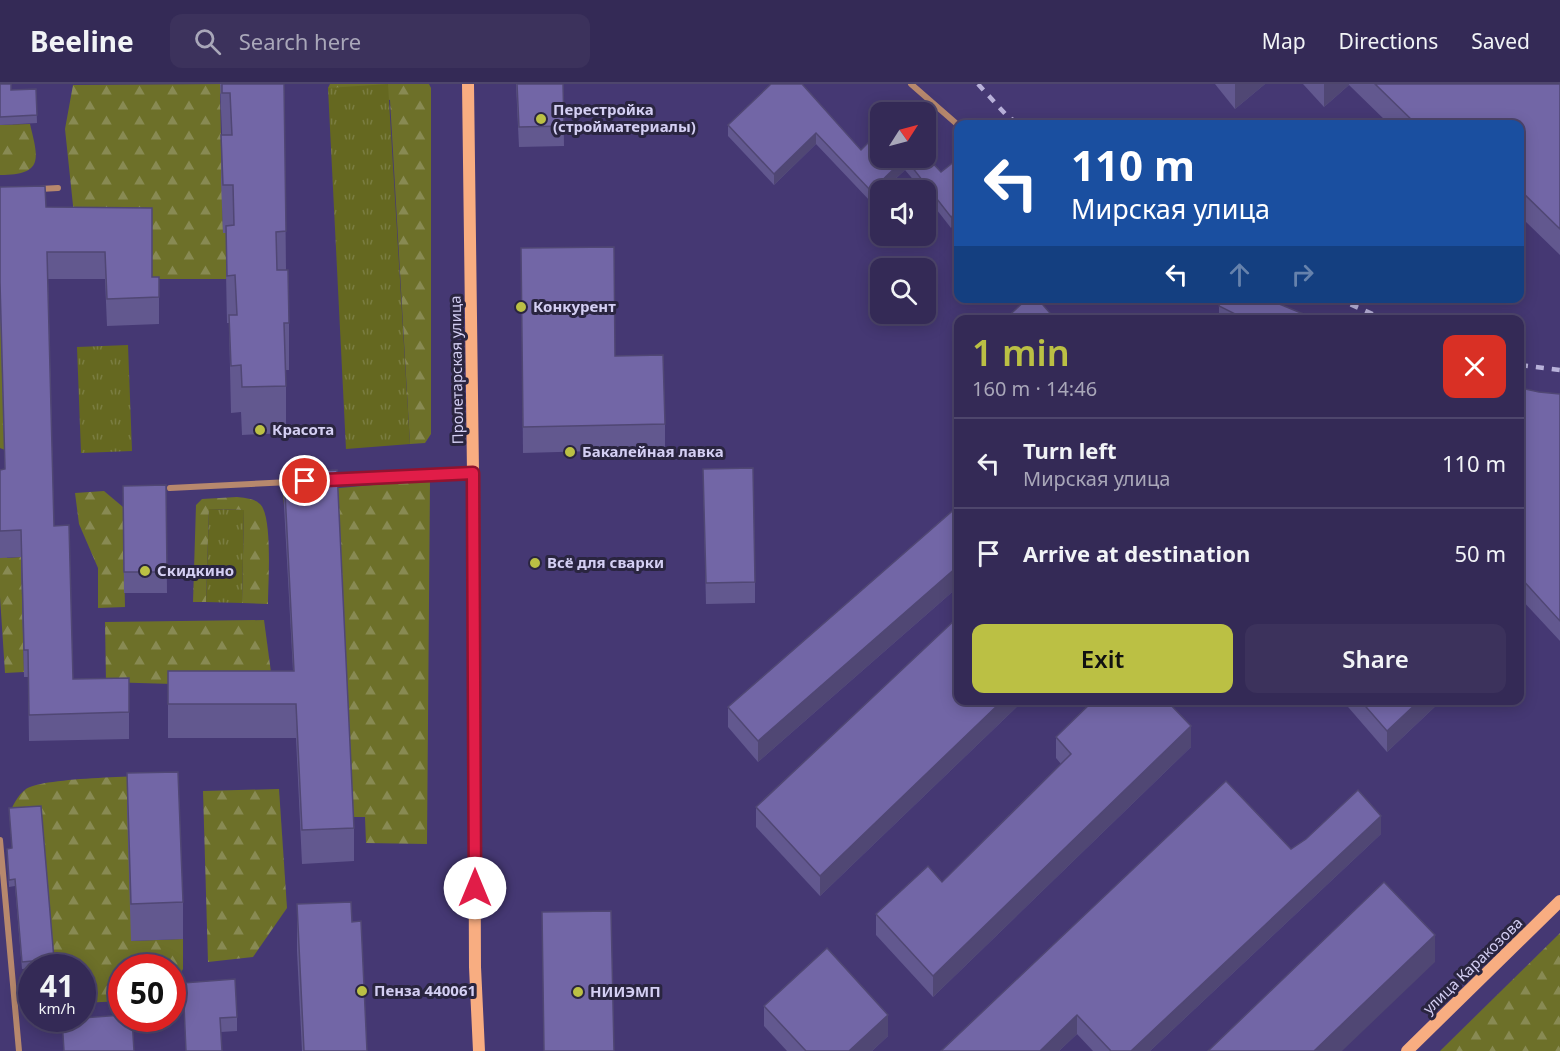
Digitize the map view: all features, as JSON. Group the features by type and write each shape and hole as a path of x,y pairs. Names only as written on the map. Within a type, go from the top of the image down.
{"main road":[{"name":"Пролетарская улица","path":"468,84 473,473 475,967 479,1051"},
{"name":"улица Каракозова","path":"1407,1051 1560,902"}],"street":[{"path":"911,84 954,122"},
{"path":"35,189 58,188"},
{"path":"322,480 473,473"},
{"path":"170,488 302,481"},
{"path":"0,840 19,1051"}],"green space":[{"path":"229,84 220,94 223,232 233,232 226,279 152,279 76,234 65,129 73,85"},
{"path":"330,84 429,84 431,88 431,434 425,443 410,444 390,100 328,88"},
{"path":"388,84 410,444 346,449 328,88"},
{"path":"30,124 35,146 35,162 25,172 0,175 0,125"},
{"path":"0,297 5,450 0,448"},
{"path":"128,345 132,451 81,453 77,347"},
{"path":"430,480 427,844 366,843 365,817 352,817 336,504 284,506 283,493"},
{"path":"0,483 7,558 21,557 24,672 5,673 0,597"},
{"path":"104,491 123,507 125,607 98,608 98,568 79,524 75,493"},
{"path":"237,497 255,501 264,511 268,536 268,604 242,603 244,510 209,509 206,602 193,602 196,505 202,499"},
{"path":"209,509 244,510 242,603 206,602"},
{"path":"264,620 273,687 106,682 105,622"},
{"path":"178,775 131,941 183,939 183,954 108,954 108,1002 96,1002 96,954 35,954 9,815 16,801 26,789 53,782"},
{"path":"279,789 287,908 253,957 208,962 203,791"},
{"path":"1560,933 1560,1051 1440,1051"}],"building":[{"path":"0,84 11,84 11,90 36,89 37,115 0,117"},
{"path":"222,84 284,84 286,231 276,232 277,270 288,270 289,323 284,323 286,386 242,387 241,365 231,366 229,315 237,315 235,275 227,276 226,226 234,225 233,185 223,185 221,135 232,135 230,93 222,93"},
{"path":"517,84 563,84 564,126 519,127"},
{"path":"771,84 802,84 861,150 870,141 870,168 895,168 882,180 870,180 870,190 816,133 774,174 728,125"},
{"path":"1375,84 1560,84 1560,229 1524,194 1524,120 1412,120"},
{"path":"954,162 954,214 951,217 936,198 936,180 922,180 913,168 936,167 941,172"},
{"path":"45,186 46,207 152,208 152,277 159,277 159,297 107,299 105,252 47,252 54,526 69,525 73,679 129,678 129,712 29,715 28,650 24,650 21,530 0,531 0,470 5,469 0,187"},
{"path":"614,247 615,356 663,355 665,424 523,427 521,248"},
{"path":"1023,303 1041,303 1052,315 1009,315"},
{"path":"1220,303 1277,303 1306,315 1237,315 1219,306"},
{"path":"1524,389 1560,394 1560,621 1524,581"},
{"path":"753,468 755,582 706,583 703,469"},
{"path":"337,470 354,828 302,830 296,704 168,704 168,671 294,671 284,472"},
{"name":"Скидкино","path":"166,485 167,572 124,572 123,486"},
{"path":"954,509 954,570 758,741 728,707"},
{"path":"954,621 954,705 998,705 820,876 756,807"},
{"path":"1089,705 1171,705 1191,726 933,976 876,914 928,866 942,882 1071,754 1056,737"},
{"path":"1364,705 1415,705 1387,731"},
{"path":"178,772 183,902 131,904 127,773"},
{"path":"1226,781 1291,849 1306,839 1358,790 1381,816 1131,1051 1111,1051 1077,1015 1040,1051 941,1051"},
{"path":"41,806 54,954 21,954 15,879 9,880 7,849 12,848 9,808"},
{"path":"1384,882 1435,935 1314,1051 1208,1051"},
{"path":"351,902 352,922 361,921 367,1051 304,1051 297,904"},
{"name":"НИИЭМП","path":"611,911 614,1051 544,1051 542,912"},
{"path":"827,948 888,1015 849,1051 806,1051 764,1006"},
{"path":"235,979 237,1017 220,1018 222,1051 186,1051 186,983"},
{"path":"108,1016 108,1032 133,1032 134,1051 64,1051 63,1032 96,1032 96,1017"}],"railway":[{"path":"978,84 1013,120"},
{"path":"1347,303 1375,315"},
{"path":"1524,366 1560,370"}],"place":[{"name":"Перестройка (стройматериалы)","path":"541,119"},
{"name":"Конкурент","path":"521,307"},
{"name":"Красота","path":"260,430"},
{"name":"Бакалейная лавка","path":"570,452"},
{"name":"Всё для сварки","path":"535,563"},
{"name":"Скидкино","path":"145,571"},
{"name":"Пенза 440061","path":"362,991"},
{"name":"НИИЭМП","path":"578,992"}],"route":[{"path":"305,481 473,473 475,888"}]}
